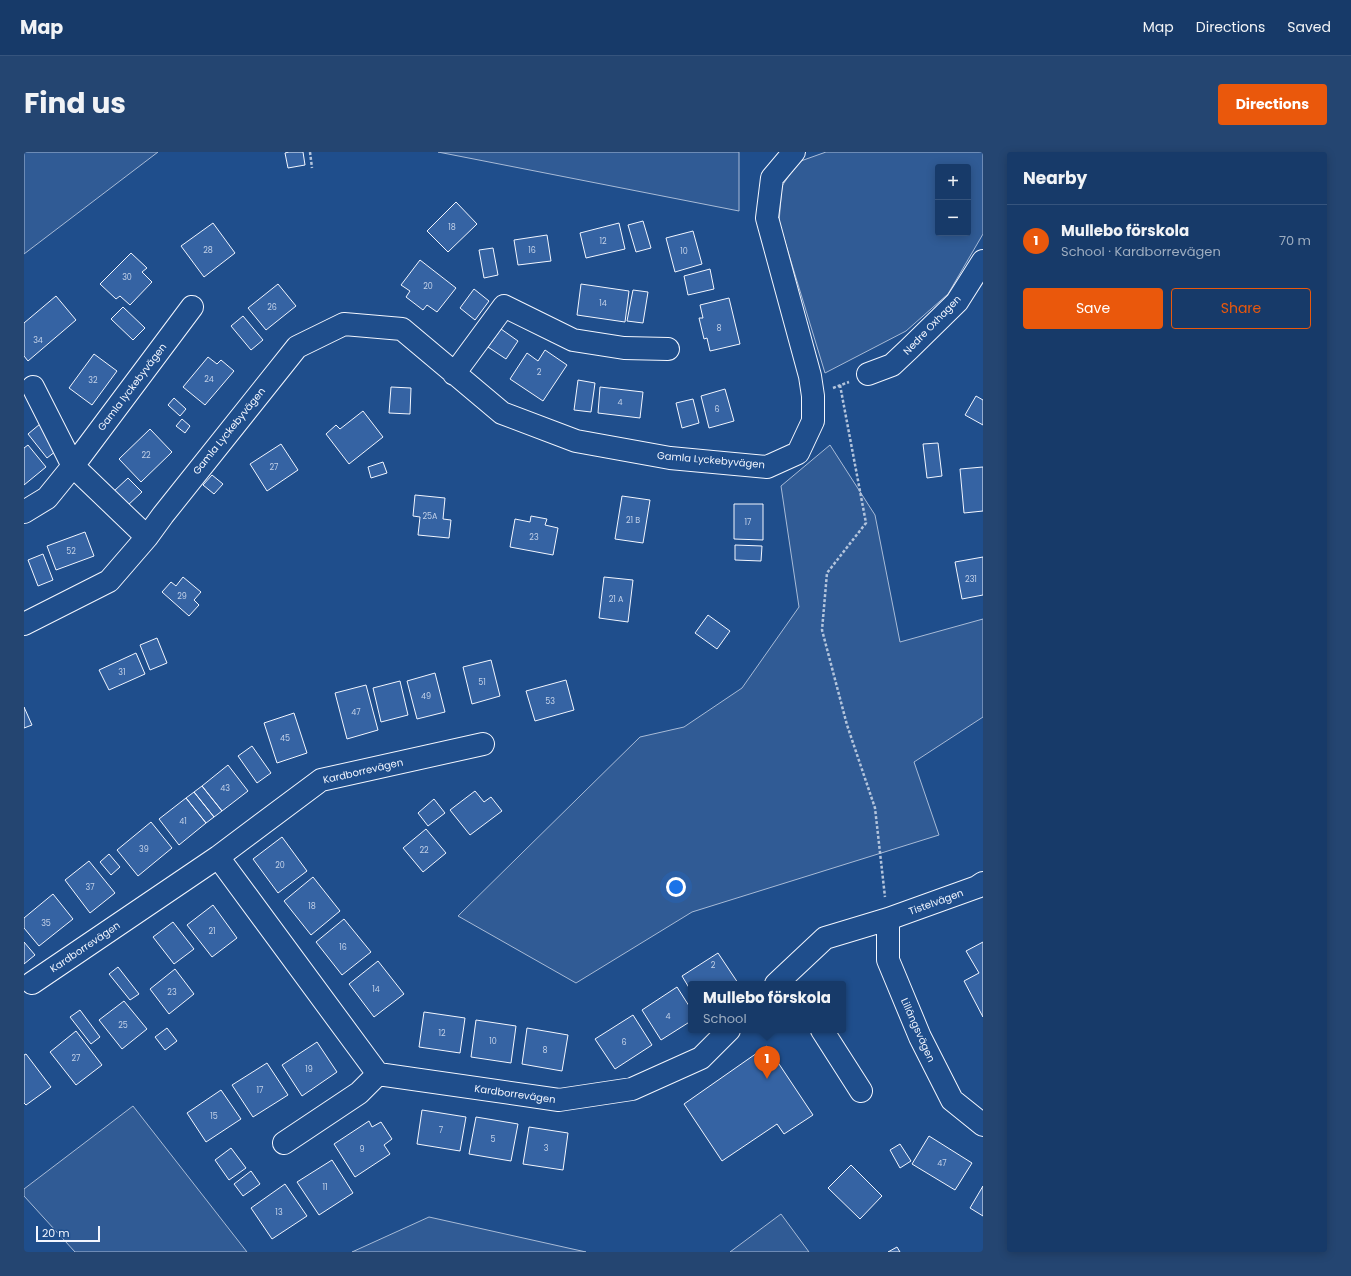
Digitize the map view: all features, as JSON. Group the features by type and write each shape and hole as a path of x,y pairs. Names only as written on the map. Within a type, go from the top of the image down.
{"street":[{"name":"Gamla Lyckebyvägen","path":"24,624 109,581 147,537 297,347 344,324 402,330 502,413 576,441 670,458 767,466 798,453 813,421 813,396 810,376 767,218 772,178 794,152"},
{"name":"Nedre Oxhagen","path":"868,374 892,365 930,328 956,302 983,261"},
{"path":"454,374 504,306 573,340 624,348 668,349"},
{"name":"Gamla lyckebyvägen","path":"24,512 47,498 73,466 192,307"},
{"path":"33,388 73,466 147,537"},
{"name":"Kardborrevägen","path":"32,983 218,857 321,780 483,744"},
{"path":"218,857 378,1074 359,1093 284,1143"},
{"name":"Tistelvägen","path":"888,919 977,887 983,883"},
{"path":"786,980 825,938 888,919"},
{"name":"Lillängsvägen","path":"888,919 888,960 920,1037 952,1100 983,1125"},
{"name":"Kardborrevägen","path":"378,1074 559,1100 632,1089 701,1058 726,1033"},
{"path":"824,1033 861,1091"}],"path":[{"path":"310,152 312,168"},
{"path":"813,396 868,374"},
{"path":"840,385 866,523 827,573 822,630 846,725 875,808 888,919"}],"shaded area":[{"path":"24,152 158,152 24,254"},
{"path":"438,152 739,152 739,211"},
{"path":"826,152 983,152 983,234 948,294 906,331 825,373 779,222 782,186 798,162"},
{"path":"830,445 875,515 900,642 983,619 983,717 914,762 939,835 692,912 576,983 458,916 640,737 684,727 742,688 799,607 781,486"},
{"path":"133,1106 247,1252 75,1252 24,1196 24,1189"},
{"path":"781,1214 809,1252 730,1252"},
{"path":"429,1217 586,1252 352,1252"}],"building":[{"path":"303,152 305,165 288,168 285,153"},
{"path":"456,202 477,224 448,252 427,231"},
{"path":"643,221 651,248 636,252 628,225"},
{"path":"213,223 235,253 204,277 181,246"},
{"path":"619,223 625,249 586,258 580,233"},
{"path":"693,231 702,264 675,272 666,238"},
{"path":"547,235 551,261 518,265 514,240"},
{"path":"493,248 498,275 484,278 479,250"},
{"path":"131,253 147,268 142,272 152,282 130,305 120,296 116,299 100,284"},
{"path":"420,260 456,288 437,312 427,305 423,310 406,297 410,291 401,285"},
{"path":"710,269 714,289 688,295 684,276"},
{"path":"278,284 296,306 266,330 248,308"},
{"path":"581,284 629,291 625,322 577,315"},
{"path":"474,289 489,301 475,320 460,308"},
{"path":"633,290 648,292 643,323 627,321"},
{"path":"56,296 76,320 28,361 24,356 24,323"},
{"path":"729,298 740,344 710,351 707,338 704,339 699,318 703,318 700,305"},
{"path":"123,307 145,328 133,340 111,319"},
{"path":"243,316 263,340 251,350 231,326"},
{"path":"501,329 518,341 506,359 488,347"},
{"path":"545,350 567,365 543,401 510,379 527,353 538,361"},
{"path":"94,354 117,371 92,405 69,388"},
{"path":"208,357 217,364 221,360 234,371 205,405 183,387"},
{"path":"578,380 595,383 591,412 574,410"},
{"path":"391,387 411,388 410,414 389,413"},
{"path":"600,387 643,392 640,418 598,413"},
{"path":"725,389 734,421 709,428 701,396"},
{"path":"976,396 983,400 983,425 965,415"},
{"path":"174,398 186,409 180,416 168,405"},
{"path":"693,399 699,423 682,428 676,403"},
{"path":"363,411 383,437 349,464 326,434 336,425 340,429"},
{"path":"182,419 190,426 185,433 176,426"},
{"path":"40,424 60,448 47,458 28,434"},
{"path":"150,429 172,452 141,482 119,459"},
{"path":"938,443 942,476 927,478 923,444"},
{"path":"281,444 298,470 267,491 250,464"},
{"path":"28,445 46,467 24,485 24,448"},
{"path":"383,462 387,473 371,478 368,467"},
{"path":"983,467 983,511 964,513 960,469"},
{"path":"212,475 223,484 214,494 203,485"},
{"path":"128,478 142,492 127,506 113,492"},
{"path":"415,495 445,498 443,519 451,520 449,538 418,535 420,517 413,516"},
{"path":"622,496 650,500 643,543 615,539"},
{"path":"734,504 763,504 763,540 734,539"},
{"path":"531,516 547,519 545,525 558,528 553,555 510,547 515,519 530,522"},
{"path":"85,532 94,556 56,570 47,546"},
{"path":"735,545 762,546 761,561 735,560"},
{"path":"43,554 53,580 38,586 28,560"},
{"path":"983,557 983,595 962,599 955,562"},
{"path":"183,577 201,592 194,600 199,605 189,616 162,592 171,582 176,586"},
{"path":"604,577 633,580 628,622 599,618"},
{"path":"708,615 730,631 717,649 695,633"},
{"path":"157,638 167,663 150,670 140,645"},
{"path":"136,653 145,674 109,690 99,670"},
{"path":"491,660 500,696 472,704 463,667"},
{"path":"435,673 445,712 417,719 407,681"},
{"path":"566,680 574,710 535,721 526,691"},
{"path":"400,681 408,715 381,722 373,688"},
{"path":"366,685 378,730 347,739 335,693"},
{"path":"24,707 32,725 24,728"},
{"path":"294,713 307,753 277,763 264,723"},
{"path":"252,746 271,773 257,783 238,756"},
{"path":"228,765 248,791 222,811 202,786"},
{"path":"202,786 222,811 214,817 194,792"},
{"path":"475,791 484,802 491,797 502,811 470,835 450,810"},
{"path":"194,792 214,817 206,823 186,798"},
{"path":"186,798 206,823 179,845 159,819"},
{"path":"434,799 445,813 428,826 418,813"},
{"path":"151,822 172,848 138,876 117,850"},
{"path":"426,829 446,853 423,872 403,848"},
{"path":"282,837 307,871 278,893 253,859"},
{"path":"109,854 120,867 111,875 100,862"},
{"path":"89,861 115,893 90,913 65,880"},
{"path":"313,877 340,911 311,935 284,901"},
{"path":"53,894 73,919 39,946 24,928 24,918"},
{"path":"213,905 237,938 212,957 187,925"},
{"path":"344,919 371,952 342,975 316,942"},
{"path":"173,922 194,949 174,964 153,937"},
{"path":"24,942 35,955 24,964"},
{"path":"983,942 983,1017 964,981 979,973 966,951"},
{"path":"718,953 737,981 688,981 688,986 682,976"},
{"path":"378,961 404,994 374,1017 349,984"},
{"path":"118,967 139,994 130,1000 109,974"},
{"path":"175,969 194,994 169,1014 150,989"},
{"path":"677,987 688,1004 688,1023 661,1040 642,1010"},
{"path":"124,1001 147,1029 122,1049 99,1020"},
{"path":"80,1010 100,1037 91,1044 70,1017"},
{"path":"424,1012 465,1018 460,1053 419,1047"},
{"path":"633,1015 652,1045 615,1069 595,1039"},
{"path":"476,1020 516,1026 511,1063 471,1057"},
{"path":"167,1028 177,1041 165,1050 155,1037"},
{"path":"527,1028 568,1035 562,1071 522,1064"},
{"path":"76,1031 102,1065 76,1085 50,1052"},
{"path":"317,1042 337,1072 302,1096 282,1065"},
{"path":"767,1046 813,1115 784,1134 777,1124 722,1161 684,1104"},
{"path":"26,1054 51,1087 26,1105 24,1103 24,1055"},
{"path":"267,1063 288,1095 253,1117 232,1085"},
{"path":"221,1090 241,1119 206,1142 187,1113"},
{"path":"422,1110 466,1117 460,1151 417,1144"},
{"path":"476,1117 518,1124 511,1161 469,1154"},
{"path":"369,1121 372,1127 381,1122 392,1139 384,1145 390,1154 355,1177 334,1144"},
{"path":"529,1127 568,1133 563,1170 523,1164"},
{"path":"929,1136 972,1163 955,1190 912,1164"},
{"path":"900,1144 911,1161 900,1168 890,1150"},
{"path":"231,1148 246,1168 229,1180 215,1160"},
{"path":"332,1160 353,1193 319,1215 297,1182"},
{"path":"851,1165 882,1196 860,1219 828,1188"},
{"path":"251,1171 260,1184 243,1196 234,1184"},
{"path":"285,1184 307,1216 272,1239 251,1208"},
{"path":"983,1186 983,1216 970,1208"},
{"path":"897,1247 900,1252 888,1252"}],"place":[{"name":"Mullebo förskola","path":"767,1079"}]}
